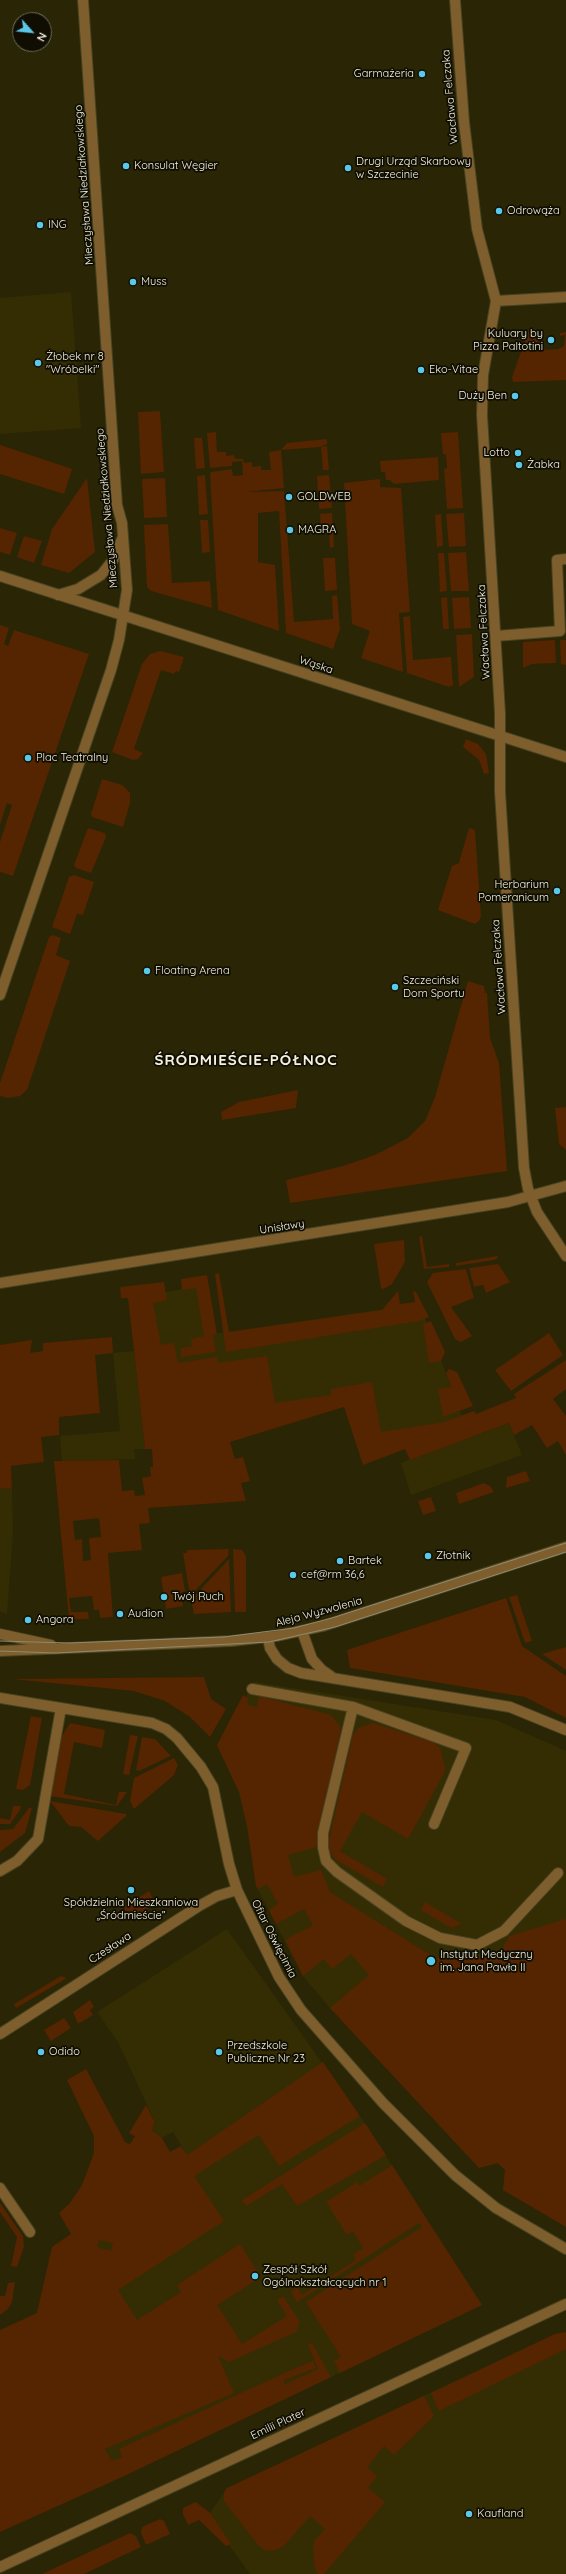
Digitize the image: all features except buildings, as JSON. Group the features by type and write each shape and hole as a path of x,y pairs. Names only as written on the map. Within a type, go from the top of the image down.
{"street":[{"name":"Mieczysława Niedziałkowskiego","path":"0,995 111,670 124,616 127,590 123,537 117,505 83,0"},
{"name":"Wacława Felczaka","path":"455,0 464,122 477,229 496,302 483,375 482,409 496,636 500,736 499,769 524,1168 530,1195 540,1218 566,1256"},
{"path":"496,302 566,297"},
{"path":"58,595 78,589 101,575 113,560 123,537"},
{"path":"496,636 560,631 557,560 566,559"},
{"name":"Wąska","path":"0,576 566,757"},
{"name":"Unisławy","path":"0,1283 508,1202 566,1186"},
{"name":"Aleja Wyzwolenia","path":"69,1648 268,1638 302,1631 566,1547"},
{"path":"302,1631 307,1650 316,1664 328,1675 342,1680"},
{"path":"0,1634 69,1648"},
{"path":"268,1638 272,1653 288,1668 301,1673 510,1707 566,1730"},
{"path":"0,1651 69,1648"},
{"path":"252,1689 353,1707 466,1748 434,1824"},
{"name":"Ofiar Oświęcimia","path":"0,1698 152,1723 166,1729 181,1742 213,1787 229,1864 237,1890 282,1984 318,2030 378,2098 425,2147 470,2188 507,2215 566,2249"},
{"path":"353,1707 323,1833 323,1848 330,1867 406,1921 440,1938 476,1945 504,1931 558,1873"},
{"path":"0,1871 16,1861 38,1839 60,1708"},
{"name":"Czesława","path":"0,2034 199,1906 217,1896 237,1890"},
{"path":"0,2189 30,2232"},
{"name":"Emilii Plater","path":"0,2566 566,2304"}],"shaded area":[{"name":"Żłobek nr 8 \"Wróbelki\"","path":"71,292 81,428 0,434 0,298"},
{"path":"530,327 537,330 536,336 542,350 558,349 564,346 565,335 560,336 560,333 566,332 566,380 513,382 512,377"},
{"path":"160,411 164,472 141,474 138,412"},
{"path":"216,432 217,452 226,452 226,456 234,455 235,459 243,459 244,463 252,462 252,467 261,466 261,470 271,470 269,452 281,450 284,488 245,492 284,491 294,622 333,619 332,596 337,595 340,629 333,649 286,633 279,511 258,513 258,562 275,565 279,631 218,610 210,475 211,472 232,469 233,476 243,475 242,461 232,462 232,466 210,468 207,433"},
{"path":"458,432 463,508 447,509 444,469 447,468 446,455 443,454 441,433"},
{"path":"194,438 202,438 205,468 196,469"},
{"path":"327,439 327,444 320,447 281,450 287,443"},
{"path":"0,445 72,469 64,494 0,474"},
{"path":"327,446 329,470 323,470 321,447"},
{"path":"438,457 439,480 394,484 390,480 386,480 385,472 381,472 380,461"},
{"path":"205,475 208,514 199,515 197,476"},
{"path":"329,475 332,508 319,509 317,476"},
{"path":"87,478 95,552 69,573 41,565 52,529"},
{"path":"165,478 167,517 144,518 142,479"},
{"path":"380,479 380,487 401,488 410,612 399,613 403,672 361,658 370,631 352,624 344,483"},
{"path":"332,513 334,547 330,548 329,531 321,531 320,514"},
{"path":"464,513 466,546 449,547 446,514"},
{"path":"441,514 443,546 437,547 435,515"},
{"path":"200,520 208,520 210,552 202,553"},
{"path":"168,524 172,583 210,581 212,608 151,591 147,587 144,525"},
{"path":"0,528 17,533 10,555 0,552"},
{"path":"24,536 42,541 34,563 17,557"},
{"path":"466,552 469,591 451,591 448,553"},
{"path":"438,553 444,553 447,591 440,592"},
{"path":"323,558 335,558 337,590 325,591"},
{"path":"447,597 449,629 443,629 441,598"},
{"path":"469,597 471,628 454,629 452,598"},
{"path":"410,616 413,660 451,657 453,685 449,687 407,673 403,617"},
{"name":"Plac Teatralny","path":"0,625 9,628 4,644 8,646 14,630 89,654 13,876 0,872 0,842 12,805 7,803 0,825"},
{"path":"472,634 474,677 459,687 456,635"},
{"path":"555,640 556,663 532,664 523,668 523,642"},
{"path":"560,640 566,640 566,665 561,664"},
{"path":"160,651 184,657 179,672 176,671 174,674 161,670 134,749 143,753 138,759 133,760 112,752 142,664 150,654"},
{"path":"466,739 478,744 486,754 489,773 484,774 479,760 463,747"},
{"path":"102,779 122,785 130,793 130,803 123,827 92,817 91,814"},
{"path":"88,828 105,833 106,837 91,873 76,868 74,865"},
{"path":"469,828 475,830 481,916 479,921 475,924 438,910 452,866 459,863"},
{"path":"74,875 94,882 83,915 77,914 70,934 52,927 69,877"},
{"path":"53,935 61,938 56,955 70,961 27,1090 20,1096 8,1098 0,1096 0,1083 49,937"},
{"path":"468,981 484,986 485,993 487,993 490,1038 499,1063 507,1171 290,1203 286,1180 343,1166 375,1155 408,1138 425,1121 435,1097"},
{"path":"298,1090 296,1108 222,1120 221,1112 239,1102"},
{"path":"566,1107 566,1150 559,1144 555,1108"},
{"path":"422,1236 427,1267 449,1264 449,1267 424,1269 419,1237"},
{"path":"404,1240 405,1262 392,1284 384,1289 381,1288 374,1244"},
{"path":"497,1256 498,1258 494,1260 456,1266 456,1263"},
{"path":"498,1264 510,1282 486,1293 483,1285 474,1287 469,1268"},
{"path":"466,1269 474,1298 451,1307 472,1336 461,1342 455,1339 427,1282 433,1273"},
{"path":"219,1273 229,1332 382,1310 398,1291 400,1304 415,1302 413,1291 416,1292 429,1317 419,1321 226,1352 215,1274"},
{"path":"207,1275 217,1334 213,1335 216,1352 181,1357 181,1348 192,1346 191,1339 204,1336 196,1288 182,1290 181,1279"},
{"path":"164,1282 167,1300 153,1303 161,1345 174,1343 178,1363 217,1357 218,1363 267,1356 275,1403 331,1395 331,1389 372,1382 381,1432 444,1422 474,1411 476,1414 516,1398 514,1394 566,1360 566,1389 553,1399 566,1416 566,1455 558,1441 547,1448 532,1425 514,1435 509,1423 410,1460 405,1449 363,1465 344,1407 230,1442 235,1459 243,1457 250,1481 241,1483 246,1501 148,1508 150,1523 139,1524 142,1550 108,1553 113,1617 100,1618 99,1610 94,1610 92,1596 69,1598 71,1612 88,1612 89,1619 69,1619 54,1461 119,1460 122,1491 134,1490 135,1496 145,1495 142,1478 151,1476 150,1467 153,1467 152,1449 145,1449 128,1298 121,1298 120,1287","holes":["99,1518 101,1537 89,1538 91,1560 83,1561 82,1539 75,1540 73,1521"]},
{"path":"204,1286 213,1334 420,1304 465,1425 379,1459 362,1401 214,1446 133,1297"},
{"path":"431,1321 445,1352 441,1361 429,1363 423,1324"},
{"path":"549,1333 563,1355 511,1391 495,1370"},
{"path":"112,1337 113,1353 95,1355 100,1413 59,1417 59,1435 41,1437 44,1462 11,1466 12,1489 0,1488 0,1345 32,1340 30,1353 43,1351 43,1343"},
{"path":"134,1351 145,1449 134,1449 135,1459 62,1461 60,1436 120,1431 113,1353"},
{"path":"449,1369 457,1372 473,1406 443,1417 438,1389 451,1387 446,1373"},
{"path":"509,1423 522,1455 411,1495 401,1463"},
{"path":"526,1471 530,1481 506,1488 507,1477"},
{"path":"484,1483 490,1486 494,1492 459,1504 456,1493"},
{"path":"0,1488 12,1489 13,1532 7,1614 0,1611"},
{"path":"431,1497 436,1511 423,1515 418,1501"},
{"path":"229,1549 228,1556 190,1596 183,1553 187,1553 187,1550"},
{"path":"233,1549 242,1550 246,1556 246,1612 235,1612"},
{"path":"229,1559 231,1612 194,1614 191,1600"},
{"path":"182,1573 185,1591 181,1593 183,1606 166,1609 161,1577"},
{"path":"517,1595 532,1641 525,1643 509,1597"},
{"path":"506,1598 522,1646 566,1676 566,1718 525,1697 350,1668 347,1650"},
{"path":"566,1647 566,1670 542,1654"},
{"path":"204,1677 211,1699 226,1709 210,1737 190,1717 165,1701 134,1691 12,1679"},
{"name":"Instytut Medyczny im. Jana Pawła II","path":"254,1682 496,1720 566,1751 566,2227 503,2190 505,2170 498,2163 479,2168 330,2008 303,1976 256,1886 247,1826 239,1792 218,1748"},
{"path":"243,1695 248,1698 247,1705 257,1707 259,1696 331,1715 341,1728 317,1847 288,1855 294,1877 321,1870 330,1892 435,1958 499,1955 509,1936 566,1919 566,2227 503,2190 505,2170 498,2163 479,2168 330,2008 369,1975 351,1954 332,1969 324,1959 303,1976 285,1940 313,1925 304,1909 276,1924 269,1910 278,1904 267,1884 258,1889 256,1886 247,1826 239,1792 217,1745"},
{"path":"31,1716 42,1718 30,1785 23,1790 16,1789"},
{"path":"70,1723 105,1730 102,1748 74,1742 64,1794 116,1805 119,1792 127,1792 117,1806 50,1796 62,1736"},
{"path":"373,1723 433,1742 440,1748 445,1767 444,1773 408,1839 362,1812 340,1851 387,1879 383,1887 336,1860 330,1852 328,1844 353,1735 358,1728"},
{"path":"130,1735 138,1736 129,1775 123,1774"},
{"path":"142,1737 155,1739 171,1756 139,1771 136,1770"},
{"path":"174,1758 178,1765 174,1775 134,1809 130,1801 134,1778"},
{"path":"50,1801 126,1814 126,1816 98,1841 81,1827 69,1826"},
{"path":"13,1806 21,1806 20,1810 10,1824 0,1824 0,1818 10,1820"},
{"path":"29,1808 32,1808 25,1833 0,1852 0,1830 13,1829"},
{"path":"149,1891 156,1904 129,1920 124,1907"},
{"path":"425,1902 462,1924 451,1928 421,1910"},
{"name":"Zespół Szkół Ogólnokształcących nr 1","path":"227,1929 362,2119 482,2305 120,2478 37,2313 52,2247 187,2155 173,2132 162,2138 152,2130 155,2122 118,2042 97,2012"},
{"path":"61,1976 67,1978 16,2008 14,2004"},
{"path":"90,2000 94,2007 90,2010 93,2015 78,2024 73,2012"},
{"path":"64,2018 71,2028 51,2041 44,2030"},
{"path":"323,2062 360,2116 279,2166 259,2135 194,2176 224,2221 118,2290 137,2320 181,2292 177,2285 240,2244 261,2277 217,2305 242,2344 287,2316 277,2300 283,2296 300,2322 296,2332 229,2362 218,2356 234,2393 105,2449 112,2461 122,2457 119,2449 289,2371 313,2361 316,2368 284,2380 285,2384 318,2369 308,2345 312,2343 331,2377 120,2478 0,2532 0,2330 37,2313 52,2247 71,2234 59,2213 70,2203 82,2185 94,2153 94,2136 67,2080 86,2069 125,2142 130,2144 135,2136 129,2133 146,2105 155,2122 152,2130 162,2138 170,2152 181,2146 187,2155","holes":["99,2240 113,2243 111,2251 97,2247"]},
{"path":"365,2123 386,2155 297,2206 282,2184 246,2206 242,2200"},
{"path":"392,2165 482,2305 340,2373 334,2361 341,2357 306,2302 422,2227 419,2223 297,2302 291,2292 297,2287 302,2295 356,2260 353,2255 363,2248 353,2231 347,2235 326,2202 357,2182 359,2186"},
{"path":"0,2203 23,2236 24,2247 17,2267 11,2266 17,2237 0,2212"},
{"path":"15,2282 12,2302 8,2309 0,2315 0,2296 5,2296 8,2283"},
{"path":"566,2332 566,2574 250,2574 208,2516 227,2488 555,2334"},
{"path":"566,2332 566,2349 439,2411 431,2393 555,2334"},
{"path":"424,2396 434,2416 394,2455 384,2446 367,2467 377,2476 368,2488 385,2502 324,2574 318,2574 315,2569 313,2549 315,2540 325,2529 310,2516 284,2546 276,2550 266,2551 259,2546 224,2501 224,2492 227,2488"},
{"path":"196,2502 210,2513 231,2544 226,2546 199,2520 188,2525 183,2514 183,2508"},
{"path":"160,2519 164,2521 170,2534 146,2545 141,2533 142,2527"},
{"path":"130,2533 136,2536 141,2547 84,2574 42,2574"}],"tram line":[{"path":"0,1641 69,1643 224,1637 294,1628 332,1618 566,1543"},
{"path":"0,1651 55,1653 269,1642 335,1627 566,1552"}],"place":[{"name":"Garmażeria","path":"422,74"},
{"name":"Konsulat Węgier","path":"126,166"},
{"name":"Drugi Urząd Skarbowy w Szczecinie","path":"348,168"},
{"name":"Odrowąża","path":"499,211"},
{"name":"ING","path":"40,225"},
{"name":"Muss","path":"133,282"},
{"name":"Kuluary by Pizza Paltotini","path":"551,340"},
{"name":"Żłobek nr 8 \"Wróbelki\"","path":"38,363"},
{"name":"Eko-Vitae","path":"421,370"},
{"name":"Duży Ben","path":"515,396"},
{"name":"Lotto","path":"518,453"},
{"name":"Żabka","path":"519,465"},
{"name":"GOLDWEB","path":"289,497"},
{"name":"MAGRA","path":"290,530"},
{"name":"Plac Teatralny","path":"28,758"},
{"name":"Herbarium Pomeranicum","path":"557,891"},
{"name":"Floating Arena","path":"147,971"},
{"name":"Szczeciński Dom Sportu","path":"395,987"},
{"name":"Złotnik","path":"428,1556"},
{"name":"Bartek","path":"340,1561"},
{"name":"cef@rm 36,6","path":"293,1575"},
{"name":"Twój Ruch","path":"164,1597"},
{"name":"Audion","path":"120,1614"},
{"name":"Angora","path":"28,1620"},
{"name":"Spółdzielnia Mieszkaniowa „Śródmieście”","path":"131,1890"},
{"name":"Instytut Medyczny im. Jana Pawła II","path":"431,1961"},
{"name":"Odido","path":"41,2052"},
{"name":"Przedszkole Publiczne Nr 23","path":"219,2052"},
{"name":"Zespół Szkół Ogólnokształcących nr 1","path":"255,2276"},
{"name":"Kaufland","path":"469,2514"}],"district":[{"name":"ŚRÓDMIEŚCIE-PÓŁNOC","path":"246,1060"}]}
